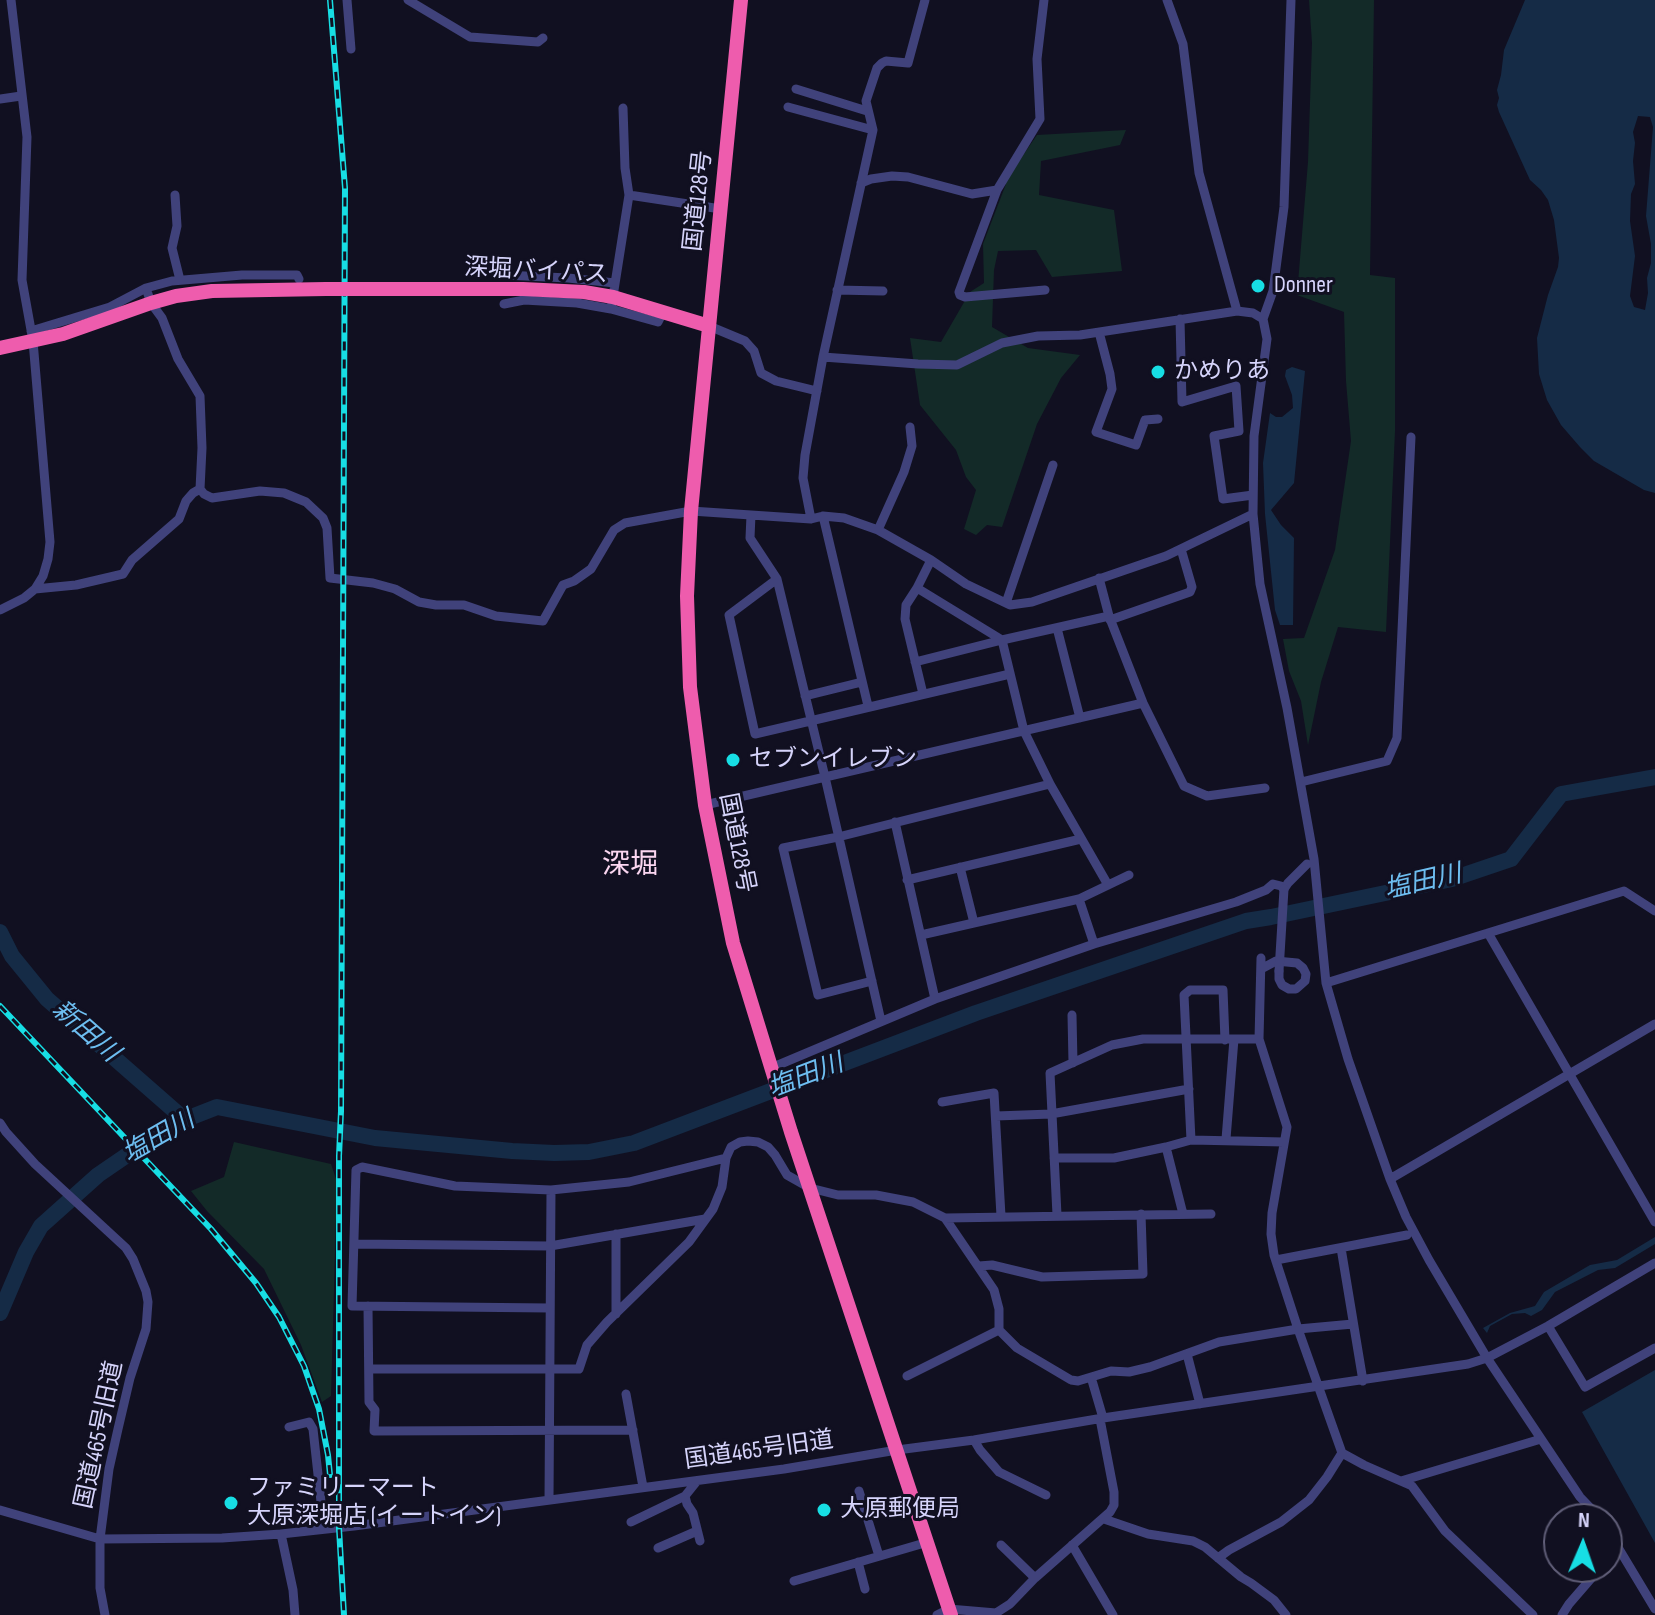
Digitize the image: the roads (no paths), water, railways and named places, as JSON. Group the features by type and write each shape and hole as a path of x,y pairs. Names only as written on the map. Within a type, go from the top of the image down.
{"highway":[{"name":"国道128号","path":"741,0 691,511 687,596 690,687 705,805 733,943 839,1280 928,1542 946,1613"},
{"name":"深堀バイパス","path":"148,295 326,289 584,292 613,297 709,326"},
{"path":"0,348 32,336 63,334 148,295"}],"street":[{"path":"0,610 35,589 43,576 50,542 32,336 22,280 27,137 11,0"},
{"path":"347,0 351,49"},
{"path":"408,0 470,37 538,42 543,38"},
{"path":"811,519 803,478 823,357 873,130 866,101 877,68 886,61 908,63 925,0"},
{"path":"1044,0 1037,59 1040,119 997,190 959,290 960,295 965,297 1045,290"},
{"path":"1167,0 1183,44 1199,173 1237,311"},
{"path":"1291,0 1284,207 1273,291 1263,319 1267,339 1254,436 1253,514 1260,584 1301,782 1326,983 1348,1059 1406,1217 1487,1358 1586,1503"},
{"path":"796,89 867,111"},
{"path":"0,99 21,96"},
{"path":"788,107 873,130"},
{"path":"613,297 629,195 623,108"},
{"path":"861,183 892,176 908,177 972,194 997,190"},
{"path":"175,195 177,226 172,248 180,280"},
{"path":"629,195 721,209"},
{"path":"299,279 297,275 242,275 180,280 148,295 162,318 178,359 200,396 200,489 212,498 260,491 284,493 306,502 323,518 327,528 330,578 373,583 395,589 419,602 464,605 496,616 543,621 563,585 591,569 614,530 625,523 691,511 811,519 823,516 844,518 878,530 966,584 1010,605 1032,602 1166,556 1253,514"},
{"path":"504,275 568,278 613,297"},
{"path":"837,290 883,291"},
{"path":"504,304 524,300 577,303 613,297"},
{"path":"823,357 957,365 1002,343 1038,336 1080,335 1237,311 1253,313 1263,319"},
{"path":"1180,319 1182,402 1236,386 1239,431 1214,436 1223,499 1253,495"},
{"path":"709,326 745,341 754,351 761,373 776,381 817,391"},
{"path":"1099,332 1112,389 1096,432 1136,445 1145,420 1158,419"},
{"path":"878,530 904,472 912,446 910,427"},
{"path":"1301,782 1387,761 1397,738 1411,437"},
{"path":"1006,603 1053,465"},
{"path":"35,589 76,585 123,574 132,560 179,519 186,501 200,489"},
{"path":"751,515 750,538 777,579 881,1021"},
{"path":"823,516 868,706"},
{"path":"915,662 1110,618 1190,592 1192,587 1181,549"},
{"path":"923,694 905,619 906,605 931,560"},
{"path":"1099,578 1110,618 1143,703 1184,786 1207,796 1265,788"},
{"path":"777,579 729,615 755,734 1010,674"},
{"path":"917,588 1002,640 1024,731 1050,784 1108,885"},
{"path":"1057,628 1080,718"},
{"path":"805,696 862,682"},
{"path":"705,805 1143,703"},
{"path":"872,981 818,995 783,848 1050,784"},
{"path":"895,822 935,999"},
{"path":"907,880 1081,839"},
{"path":"1261,969 1276,961 1297,963 1306,974 1305,981 1296,989 1289,989 1282,985 1279,971 1284,889 1310,862"},
{"path":"960,867 974,923"},
{"path":"921,935 1079,899 1129,875"},
{"path":"771,1068 935,999 1094,944 1236,902 1273,884 1284,889"},
{"path":"1326,983 1624,891 1655,911"},
{"path":"1079,899 1094,944"},
{"path":"1488,933 1655,1222"},
{"path":"1261,958 1259,1039 1287,1127 1271,1234 1298,1329 1342,1453 1412,1486 1445,1531 1533,1615"},
{"path":"1191,1140 1184,995 1190,990 1223,990 1230,1040 1226,1139"},
{"path":"1072,1015 1073,1063"},
{"path":"1390,1179 1655,1024"},
{"path":"1057,1215 1050,1073 1112,1045 1143,1039 1259,1039"},
{"path":"996,1116 1051,1114 1189,1089"},
{"path":"942,1102 994,1093 1001,1216"},
{"name":"国道465号旧道","path":"0,1123 35,1164 126,1248 146,1291 146,1329 130,1378 115,1443 100,1539 192,1539 324,1529 784,1469 1468,1364 1487,1358 1548,1326 1655,1263"},
{"path":"1054,1158 1114,1158 1191,1140 1284,1142"},
{"path":"369,1369 579,1369 587,1345 689,1242 713,1209 722,1187 726,1158 731,1147 740,1142 758,1142 768,1147 787,1175 810,1188 838,1195 876,1195 913,1202 945,1218 994,1290 999,1309 999,1330 1017,1348 1071,1380 1078,1381 1111,1371 1140,1370 1219,1342 1353,1324"},
{"path":"1166,1147 1183,1214"},
{"path":"550,1308 352,1306 356,1170 362,1167 455,1186 551,1190 629,1182 726,1158"},
{"path":"549,1500 551,1190"},
{"path":"979,1266 992,1265 1042,1277 1143,1274 1141,1214"},
{"path":"945,1218 1211,1214"},
{"path":"354,1244 550,1246 705,1219"},
{"path":"616,1234 616,1315"},
{"path":"1276,1260 1407,1235"},
{"path":"1341,1248 1363,1381"},
{"path":"368,1306 369,1402 375,1410 374,1431 633,1430"},
{"path":"1548,1326 1585,1387 1655,1348"},
{"path":"907,1376 999,1330"},
{"path":"1187,1354 1200,1404"},
{"path":"946,1613 997,1614 1110,1512 1114,1505 1114,1492 1102,1418 1091,1377"},
{"path":"626,1394 643,1487"},
{"path":"289,1427 309,1422 313,1429 324,1529"},
{"path":"1401,1481 1541,1439"},
{"path":"974,1440 999,1472 1046,1495"},
{"path":"1218,1558 1281,1522 1309,1500 1342,1453"},
{"path":"631,1522 685,1496 697,1481"},
{"path":"859,1491 879,1556"},
{"path":"658,1548 668,1539 699,1536 685,1496"},
{"path":"0,1510 100,1539 100,1588 105,1615"},
{"path":"1104,1519 1148,1534 1193,1541 1205,1547 1274,1600 1286,1615"},
{"path":"281,1534 295,1615"},
{"path":"794,1581 928,1542"},
{"path":"1001,1545 1035,1578"},
{"path":"1072,1545 1113,1615"},
{"path":"1623,1555 1655,1609"},
{"path":"858,1562 865,1589"},
{"path":"1562,1615 1587,1583"}],"water":[{"path":"1525,0 1655,0 1655,493 1644,490 1594,461 1580,447 1561,425 1547,400 1539,374 1537,338 1559,258 1554,220 1548,200 1530,180 1497,105 1504,50"},
{"path":"1292,367 1305,371 1294,483 1271,510 1294,538 1293,625 1280,625 1275,610 1263,463 1270,413 1282,417 1293,408 1285,376 1286,370"},
{"path":"1655,1237 1655,1244 1615,1268 1598,1270 1555,1292 1542,1310 1531,1316 1512,1314 1490,1326 1487,1333 1483,1328 1510,1313 1535,1306 1544,1292 1590,1265 1617,1260"},
{"path":"1655,1370 1655,1543 1582,1412"}],"waterway":[{"name":"塩田川","path":"0,1313 26,1252 41,1226 98,1175 171,1125 217,1107 375,1138 512,1151 589,1152 634,1143 976,1013 1246,921 1452,879 1511,859 1561,794 1655,777"},
{"name":"新田川","path":"0,932 12,956 47,999 184,1119"}],"railway":[{"path":"330,0 345,188 339,1156 339,1528 344,1615"},
{"path":"0,1006 211,1229 256,1283 279,1317 304,1366 319,1409 330,1475"}],"place":[{"name":"Donner","path":"1258,286"},
{"name":"かめりあ","path":"1158,372"},
{"name":"セブンイレブン","path":"733,760"},
{"name":"ファミリーマート 大原深堀店 (イートイン)","path":"231,1503"},
{"name":"大原郵便局","path":"824,1510"}],"district":[{"name":"深堀","path":"630,866"}]}
